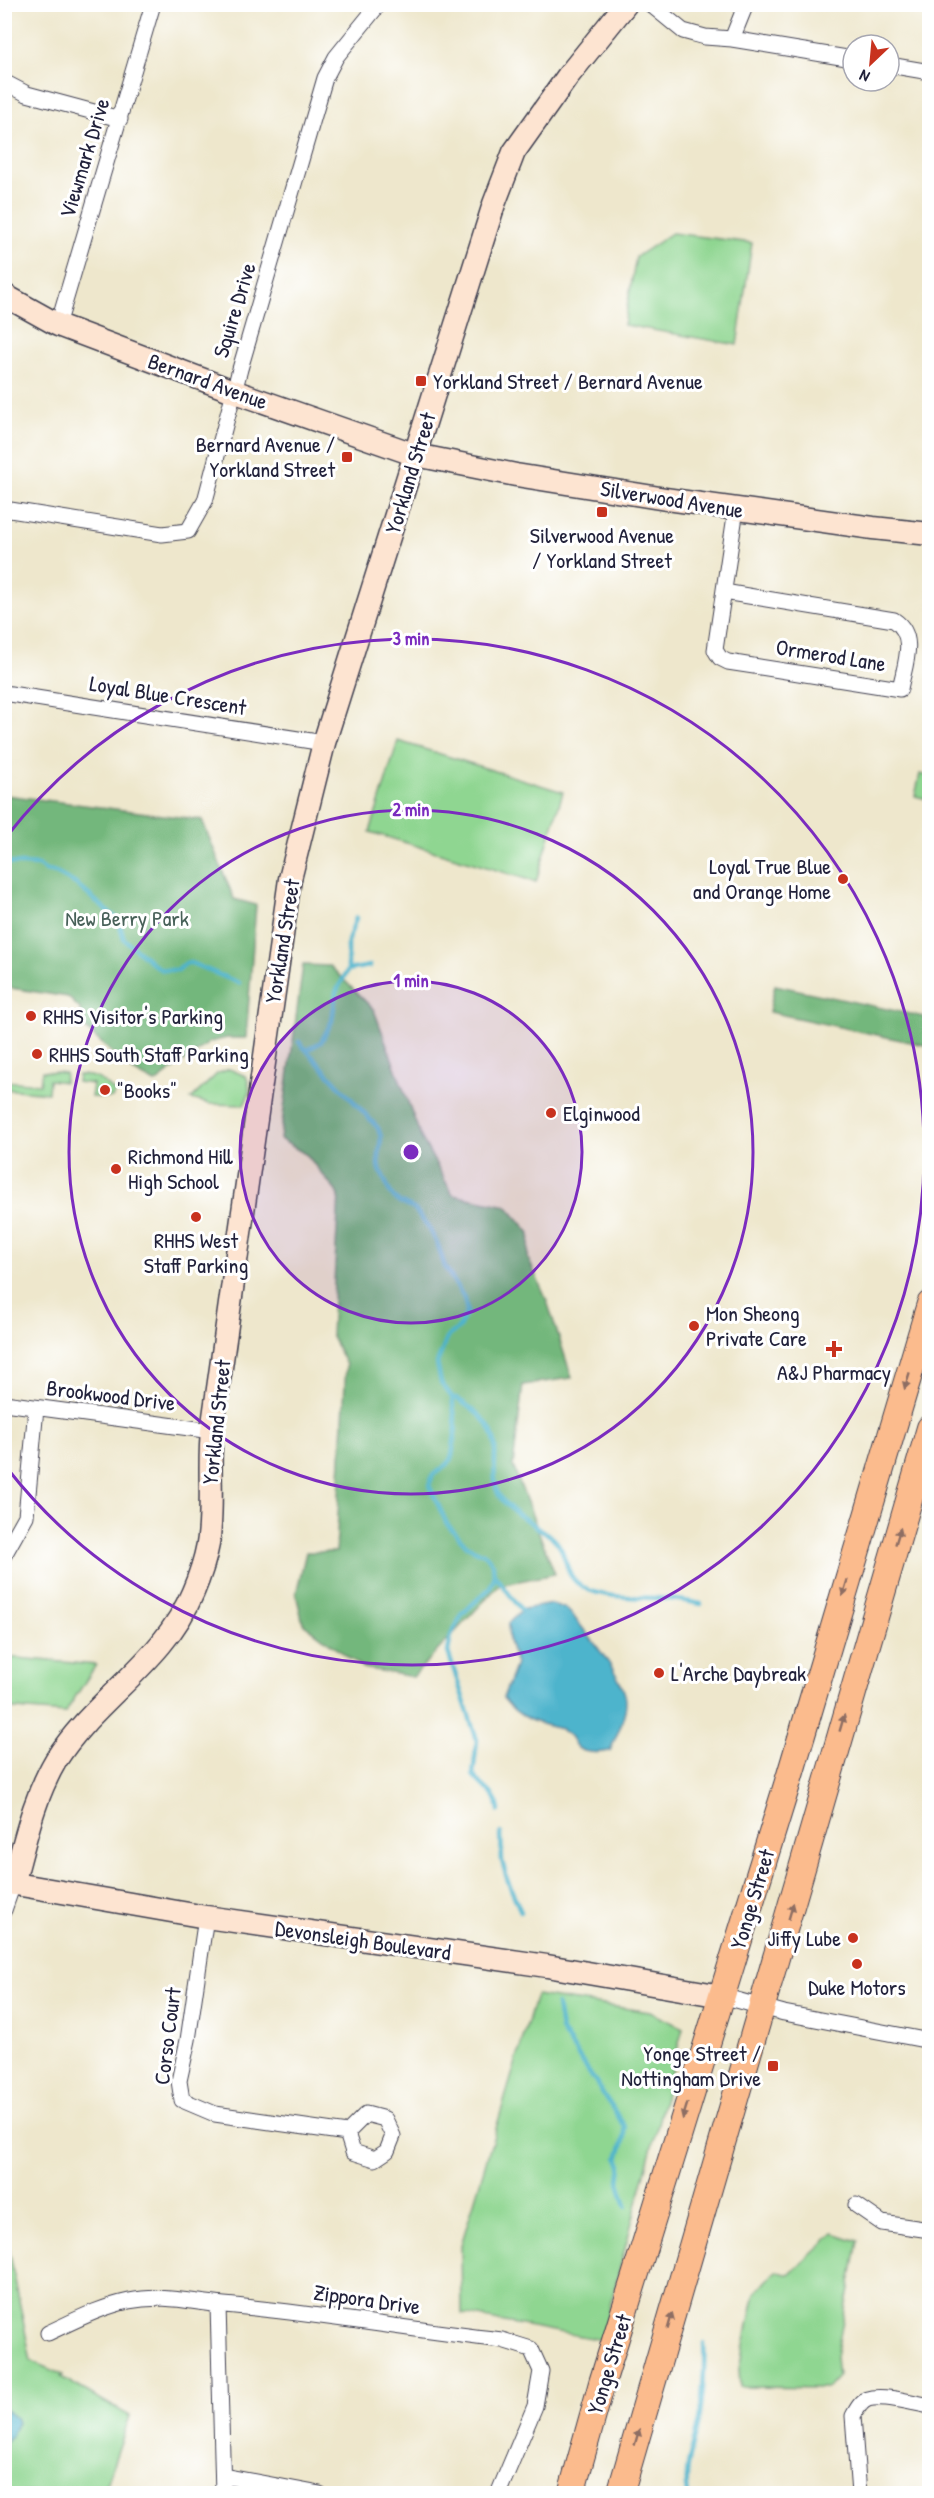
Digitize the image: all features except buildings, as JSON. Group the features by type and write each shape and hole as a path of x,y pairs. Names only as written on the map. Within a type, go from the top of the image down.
{"main road":[{"name":"Yonge Street","path":"571,2493 930,1304"},
{"name":"Yonge Street","path":"620,2493 761,2007 773,1973 839,1734 930,1428"}],"street":[{"name":"Viewmark Drive","path":"58,325 153,4"},
{"name":"Squire Drive","path":"4,509 162,534 188,531 205,501 233,391 326,78 336,57 379,4"},
{"name":"Yorkland Street","path":"9,1883 31,1814 57,1759 105,1702 159,1647 180,1619 194,1592 208,1545 209,1459 212,1431 290,879 324,742 494,204 514,152 568,76 626,4"},
{"path":"650,4 683,31 841,57"},
{"path":"732,39 746,4"},
{"path":"901,67 930,72"},
{"path":"4,82 27,94 120,119"},
{"name":"Bernard Avenue","path":"4,295 58,325 233,391 416,455"},
{"name":"Silverwood Avenue","path":"416,455 516,475 736,509 930,534"},
{"name":"Ormerod Lane","path":"724,592 894,620 901,624 908,637 900,689 724,661 715,650 736,509"},
{"name":"Loyal Blue Crescent","path":"4,693 324,742"},
{"name":"Brookwood Drive","path":"4,1403 212,1431"},
{"path":"4,1555 26,1516 36,1408"},
{"path":"4,1910 9,1883"},
{"name":"Devonsleigh Boulevard","path":"9,1883 206,1917 535,1965 722,1996"},
{"name":"Corso Court","path":"206,1917 188,2040 179,2081 182,2100 215,2114 347,2133"},
{"path":"722,1996 851,2028 930,2041"},
{"path":"856,2205 882,2223 930,2230"},
{"name":"Zippora Drive","path":"48,2333 99,2309 129,2301 167,2297 502,2340 531,2349 541,2371 535,2406 498,2493"},
{"path":"218,2305 223,2493"},
{"path":"859,2493 853,2416 859,2405 866,2399 877,2397 930,2406"},
{"path":"223,2476 320,2493"}],"green space":[{"path":"672,233 752,243 737,345 624,325 636,257"},
{"path":"398,741 563,792 536,882 370,832"},
{"path":"920,774 929,776 927,799 915,796"},
{"name":"New Berry Park","path":"5,795 202,820 234,899 256,905 246,1038 227,1038 210,1042 155,1083 131,1070 84,1027 80,1009 68,997 5,987"},
{"path":"303,965 330,966 374,1010 421,1137 453,1195 507,1206 530,1233 528,1258 547,1301 572,1378 523,1385 513,1466 555,1574 499,1585 413,1677 363,1668 303,1623 296,1594 306,1552 336,1552 346,1365 331,1335 339,1195 307,1155 280,1139"},
{"path":"775,985 929,1018 929,1046 769,1012"},
{"path":"229,1069 246,1076 249,1091 244,1105 209,1104 191,1099 217,1074"},
{"path":"42,1071 65,1073 64,1082 49,1080 48,1093 5,1089 5,1081 40,1084"},
{"path":"78,1075 94,1077 102,1081 115,1092 112,1098 91,1097 93,1084 77,1082"},
{"path":"5,1657 96,1665 65,1713 5,1708"},
{"path":"536,1995 650,2012 683,2028 601,2340 462,2314 461,2245"},
{"path":"4,2224 31,2361 63,2375 61,2377 130,2416 103,2493 5,2493"},
{"path":"834,2233 858,2241 836,2357 838,2377 828,2388 740,2387 739,2368 755,2293 776,2271 789,2275"}],"water":[{"path":"552,1604 567,1609 574,1617 613,1670 624,1692 626,1701 624,1714 610,1751 592,1752 579,1749 562,1729 529,1720 515,1711 503,1698 516,1664 509,1641 508,1623 524,1609"},
{"path":"5,2409 15,2418 17,2424 5,2443"}],"waterway":[{"path":"4,860 7,863 38,865 76,884 118,920 124,939 157,967 163,970 178,970 186,963 191,963 239,983"},
{"path":"307,1050 321,1042 332,1021 336,992 348,970 348,941 356,918"},
{"path":"348,970 370,966"},
{"path":"299,1042 378,1128 381,1137 378,1165 391,1194 397,1201 414,1209 427,1225 438,1245 445,1267 464,1298 467,1311 459,1328 448,1336 437,1363 441,1383 452,1397 456,1427 452,1456 448,1464 433,1475 429,1485 447,1524 467,1546 486,1555 493,1564 494,1578 489,1589 463,1613 451,1635 448,1652 477,1740 473,1775 496,1799 499,1811"},
{"path":"452,1399 456,1398 476,1412 491,1430 495,1446 495,1480 501,1498 514,1511 558,1543 569,1572 576,1582 584,1588 607,1595 669,1599 701,1604"},
{"path":"495,1575 522,1611"},
{"path":"501,1833 502,1861 521,1912"},
{"path":"557,2005 561,2030 625,2127 625,2136 618,2159 621,2165 619,2182 626,2206"},
{"path":"688,2494 688,2466 702,2402 704,2343"}],"place":[{"name":"Yorkland Street / Bernard Avenue","path":"421,381"},
{"name":"Bernard Avenue / Yorkland Street","path":"347,457"},
{"name":"Silverwood Avenue / Yorkland Street","path":"602,512"},
{"name":"Loyal True Blue and Orange Home","path":"843,879"},
{"name":"RHHS Visitor's Parking","path":"31,1016"},
{"name":"RHHS South Staff Parking","path":"37,1054"},
{"name":"\"Books\"","path":"105,1090"},
{"name":"Elginwood","path":"551,1113"},
{"name":"Richmond Hill High School","path":"116,1169"},
{"name":"RHHS West Staff Parking","path":"196,1217"},
{"name":"Mon Sheong Private Care","path":"694,1326"},
{"name":"A&J Pharmacy","path":"834,1349"},
{"name":"L'Arche Daybreak","path":"659,1673"},
{"name":"Jiffy Lube","path":"853,1938"},
{"name":"Duke Motors","path":"857,1964"},
{"name":"Yonge Street / Nottingham Drive","path":"773,2066"}]}
